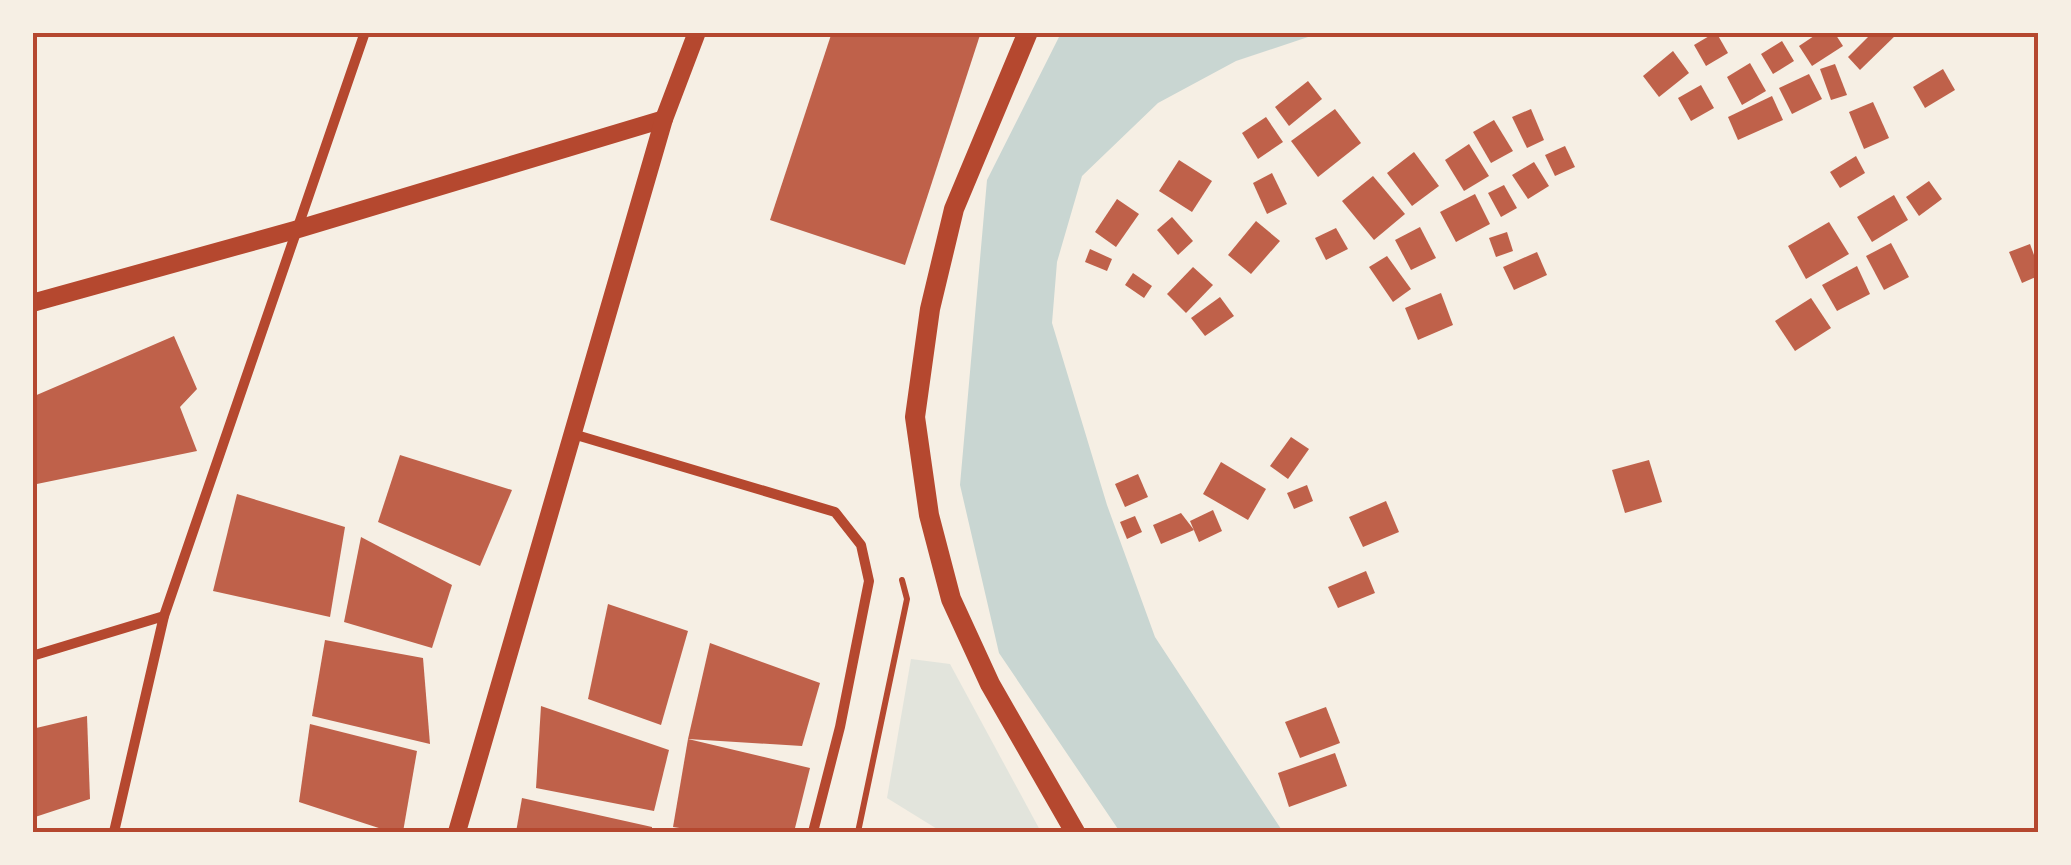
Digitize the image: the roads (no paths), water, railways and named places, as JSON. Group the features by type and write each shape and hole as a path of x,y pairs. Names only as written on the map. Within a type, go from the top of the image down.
{"main road":[{"path":"1028,32 954,209 930,309 914,418 929,515 952,598 990,684 1075,832"}],"street":[{"path":"114,832 164,616 365,32"},
{"path":"457,832 664,119 697,32"},
{"path":"32,303 295,230 664,119"},
{"path":"573,434 835,512 861,545 869,582 840,726 813,832"},
{"path":"32,656 164,616"}]}
